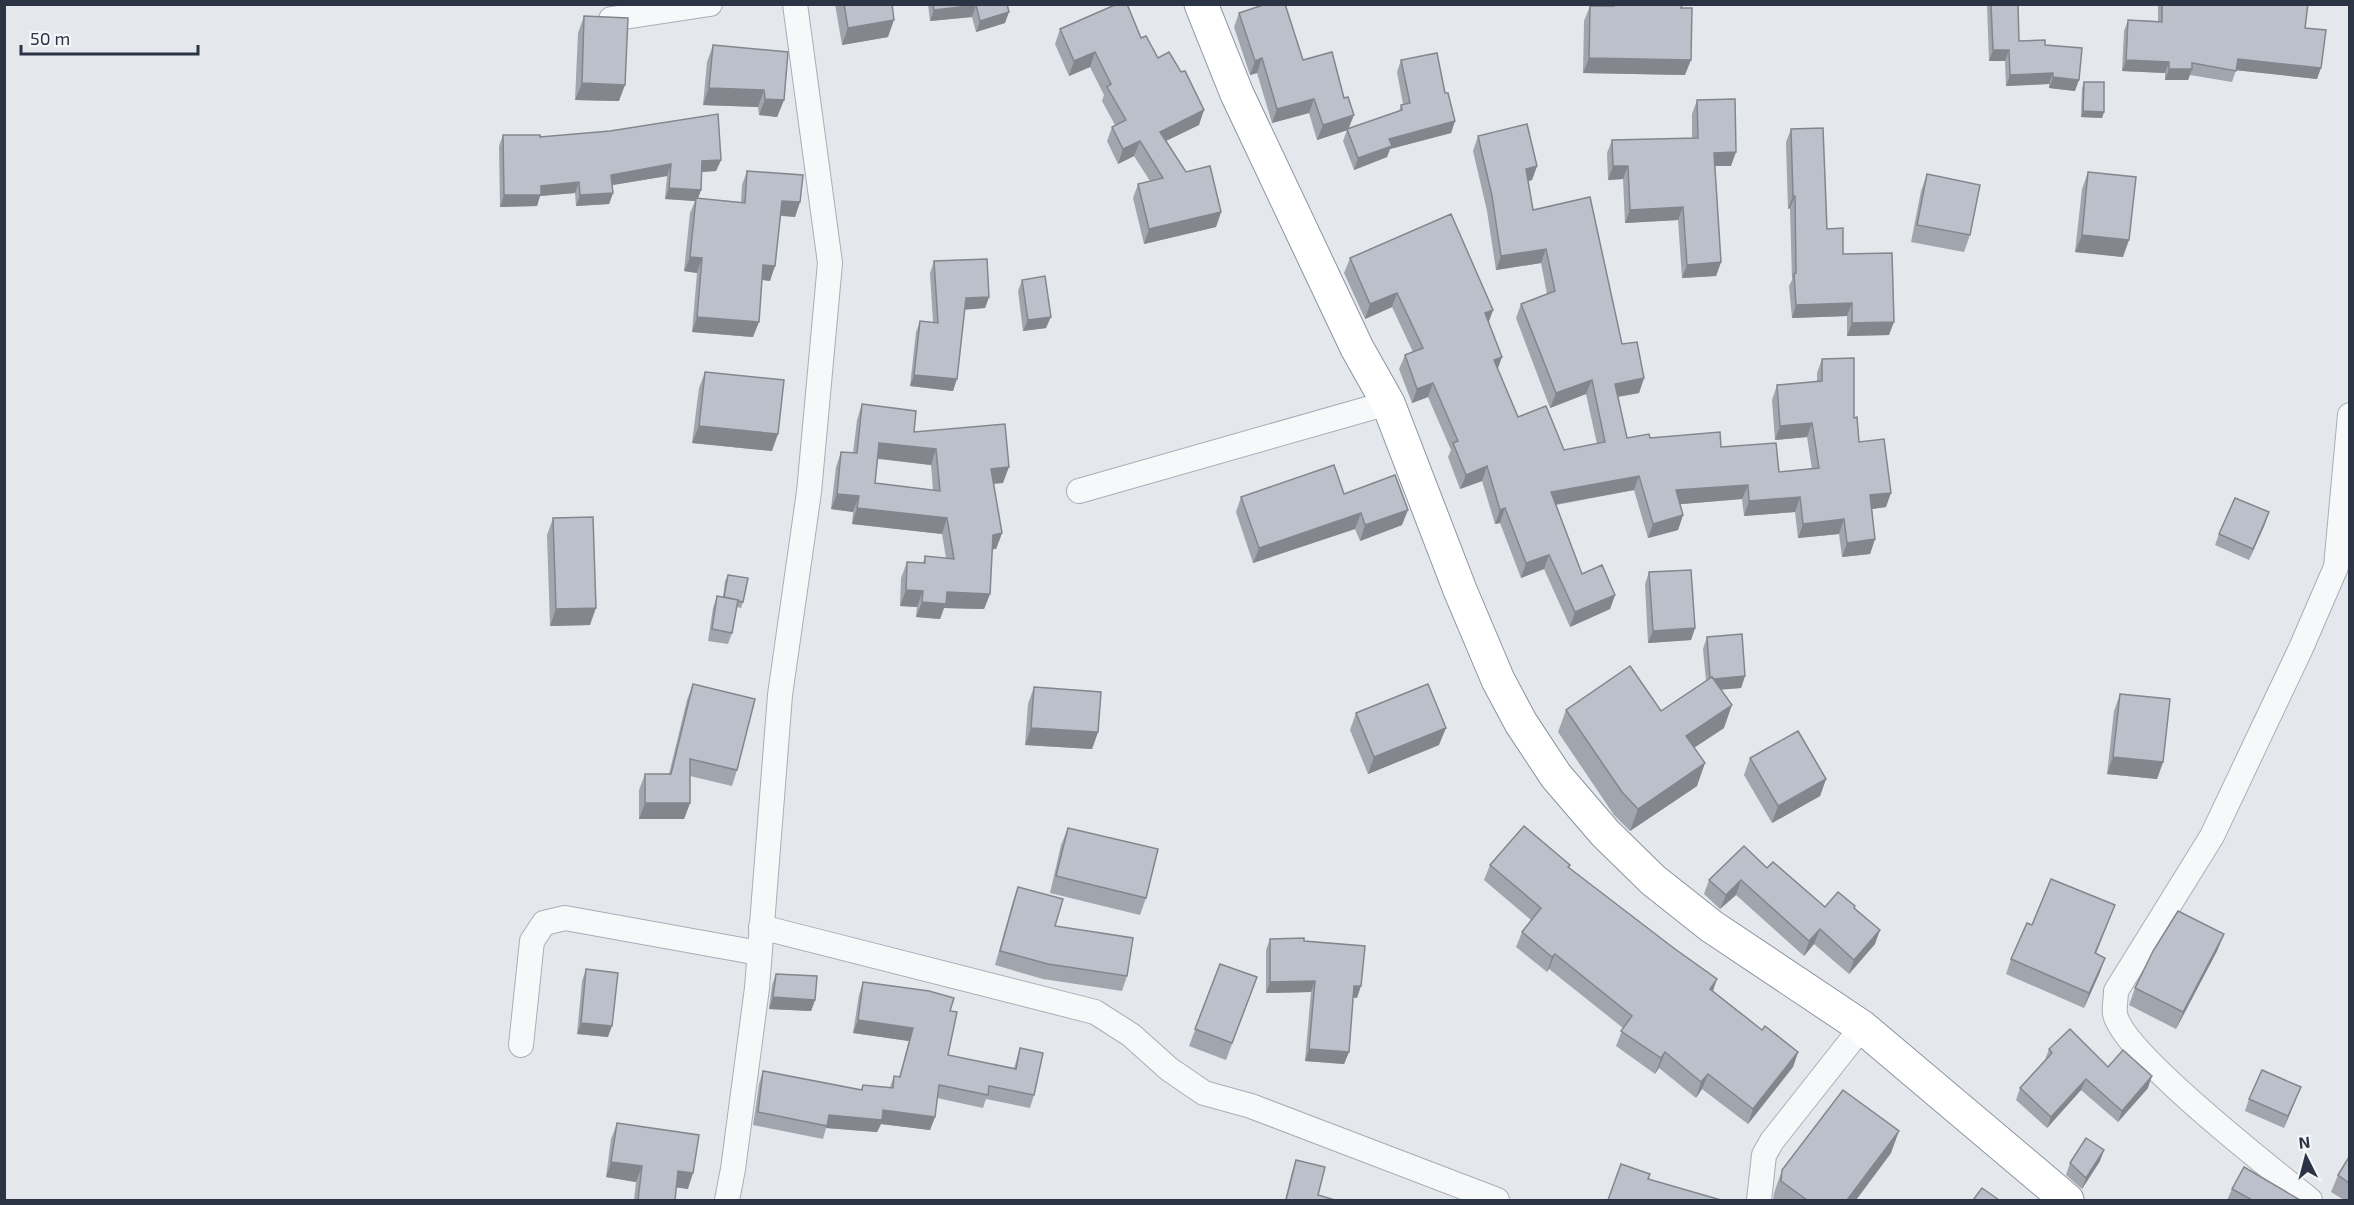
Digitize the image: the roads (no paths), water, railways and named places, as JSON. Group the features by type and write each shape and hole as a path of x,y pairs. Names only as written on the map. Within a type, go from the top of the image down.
{"highway":[{"path":"1201,4 1241,104 1357,348 1388,403 1460,590 1498,680 1521,723 1556,776 1605,833 1653,880 1711,926 1862,1027 2067,1200"}],"street":[{"path":"610,19 710,4"},
{"path":"727,1200 733,1169 759,953 780,695 809,492 830,263 795,4"},
{"path":"1079,491 1388,403"},
{"path":"2310,1200 2208,1115 2132,1044 2115,1015 2116,991 2212,836 2301,648 2336,567 2349,415"},
{"path":"521,1045 532,941 544,923 565,918 759,953"},
{"path":"761,927 1095,1012 1131,1035 1170,1069 1204,1093 1251,1106 1497,1200"},
{"path":"1759,1200 1764,1155 1772,1141 1862,1027"}]}
